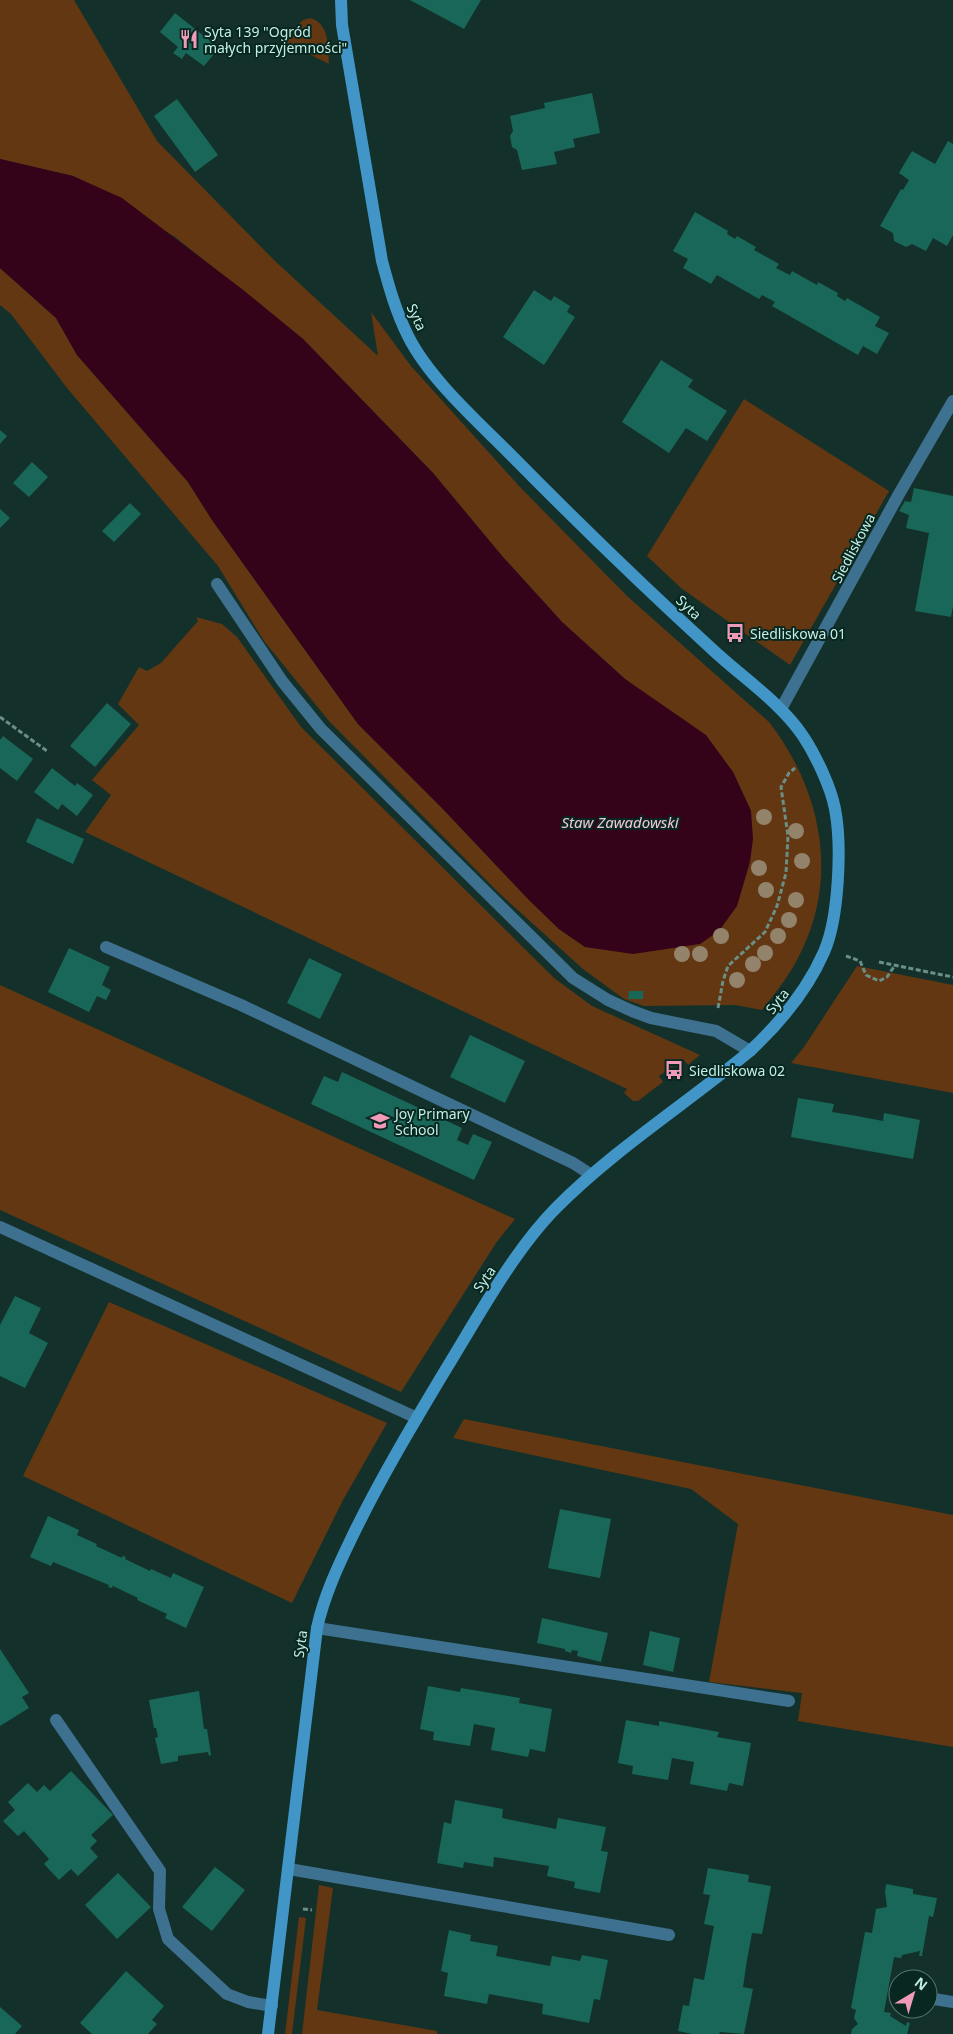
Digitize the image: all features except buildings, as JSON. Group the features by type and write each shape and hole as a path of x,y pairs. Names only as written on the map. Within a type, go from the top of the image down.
{"street":[{"name":"Syta","path":"268,2034 317,1628 325,1597 351,1539 379,1484 487,1301 526,1245 555,1209 590,1174 750,1051 775,1028 800,996 825,950 834,910 839,858 835,807 816,757 802,734 781,709 716,653 585,530 468,412 432,372 409,337 391,295 382,261 342,25 341,0"},
{"name":"Siedliskowa","path":"781,709 953,401"},
{"path":"217,584 282,681 320,729 573,978 601,996 632,1011 651,1018 716,1031 750,1051"},
{"path":"106,947 241,1005 572,1163 590,1174"},
{"path":"0,1227 417,1418"},
{"path":"317,1628 789,1701"},
{"path":"56,1720 160,1871 158,1909 168,1940 227,1994 248,2002 272,2006"},
{"path":"288,1870 669,1935"},
{"path":"938,2000 953,2002"}],"path":[{"path":"0,716 47,751"},
{"path":"718,1005 728,966 765,932 783,888 788,836 781,787 792,769"},
{"path":"845,956 860,961 866,975 878,981 886,977 894,966"},
{"path":"879,962 953,977"}],"shaded area":[{"path":"0,0 74,0 157,141 274,260 378,356 371,312 411,366 519,486 627,596 769,722 787,748 801,775 812,803 819,832 821,861 820,891 813,921 802,950 789,974 762,1010 735,1005 644,1006 624,999 583,969 499,893 329,721 264,641 218,566 67,388 11,314 0,305 0,268 56,318 77,355 188,482 212,520 358,724 442,808 529,900 559,929 585,947 600,948 751,811 733,772 562,622 502,556 433,473 303,339 175,237 73,176 0,159"},
{"path":"310,18 317,21 325,31 329,64 283,41 303,20"},
{"path":"744,399 889,491 790,665 681,588 647,556"},
{"path":"196,617 222,624 237,637 301,727 554,978 592,1006 700,1055 688,1065 683,1059 659,1076 663,1082 638,1101 633,1101 624,1093 627,1089 85,832 111,795 92,780 139,725 118,704 139,667 147,671 161,663 198,621"},
{"path":"857,966 953,985 953,1093 791,1063 804,1047"},
{"path":"0,985 515,1219 496,1243 401,1392 0,1210"},
{"path":"109,1302 387,1423 343,1500 292,1603 23,1476"},
{"path":"464,1419 953,1515 953,1747 798,1721 802,1693 709,1682 738,1524 691,1489 453,1438"},
{"path":"319,1885 333,1888 317,2010 437,2031 437,2034 302,2034"},
{"path":"299,1917 306,1918 292,2034 285,2034"}],"water":[{"name":"Staw Zawadowski","path":"0,159 73,176 122,198 242,289 303,339 433,473 502,556 562,622 625,679 706,735 733,772 751,811 753,839 750,862 737,906 719,931 700,944 633,954 585,947 559,929 529,900 442,808 358,724 212,520 188,482 77,355 56,318 0,268"}],"place":[{"name":"Syta 139 \"Ogród małych przyjemności\"","path":"189,39"},
{"name":"Siedliskowa 01","path":"735,633"},
{"name":"Siedliskowa 02","path":"674,1070"},
{"name":"Joy Primary School","path":"380,1121"}]}
